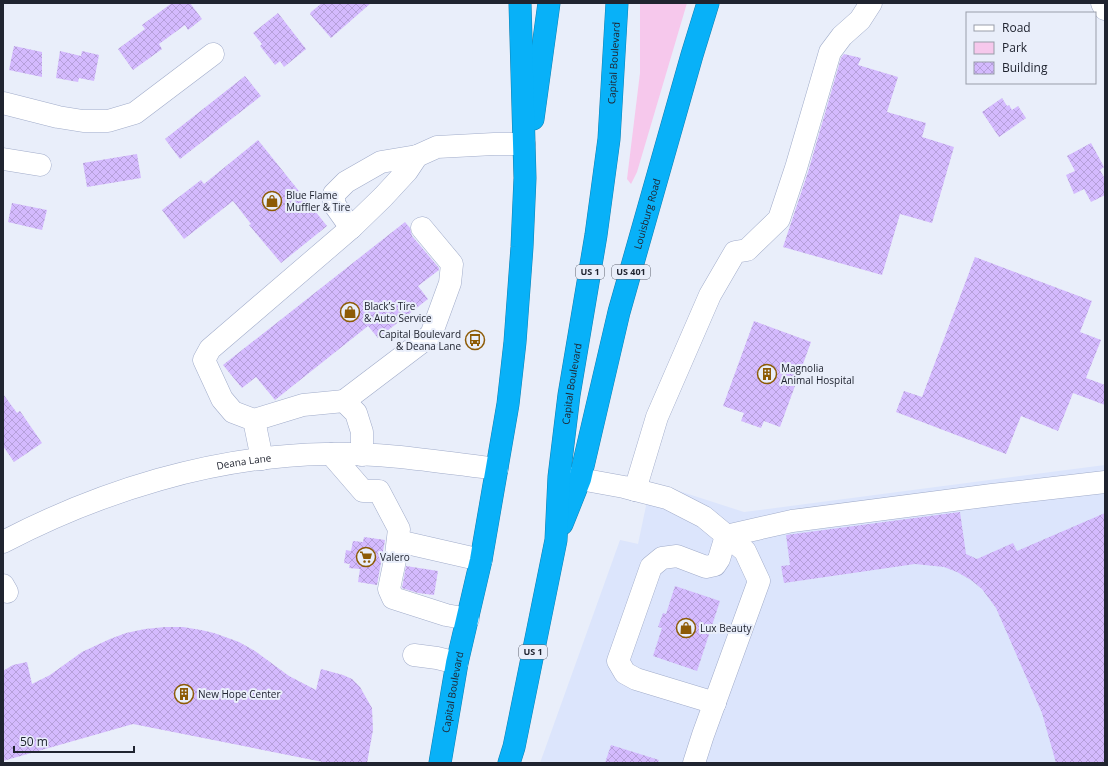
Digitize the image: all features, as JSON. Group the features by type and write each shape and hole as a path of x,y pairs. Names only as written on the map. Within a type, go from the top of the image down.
{"highway":[{"name":"Capital Boulevard","path":"440,763 457,663 481,560 508,404 515,342 522,247 525,178 520,3"},
{"path":"525,178 549,3"},
{"name":"Capital Boulevard","path":"509,763 514,747 556,540 559,477 609,139 617,3"},
{"name":"Louisburg Road","path":"556,540 580,479 619,312 708,3"}],"street":[{"path":"635,490 657,417 710,295 734,252 747,250 779,219 796,168 830,52 842,36 860,20 872,3"},
{"path":"1102,3 1105,9"},
{"path":"3,103 58,117 83,121 108,121 135,113 213,54"},
{"path":"352,228 334,204 334,194 346,182 381,162 416,156 437,147 524,144"},
{"path":"416,156 406,171 352,228 210,349 204,360 222,399 233,412 254,420 303,405 344,401 431,335 450,283 452,264 422,228"},
{"path":"3,160 40,165"},
{"path":"344,401 356,413 370,456 380,479 379,491 399,529 389,590 393,598 468,619"},
{"path":"254,420 262,459"},
{"path":"331,454 364,491 379,491"},
{"name":"Deana Lane","path":"3,542 82,506 146,484 185,473 282,456 331,454 370,456 497,469"},
{"path":"559,477 580,479 667,498 704,517 745,551 759,580 694,763"},
{"path":"726,536 792,521 1105,482"},
{"path":"715,703 636,679 624,673 618,661 651,567 662,558 677,556 706,567 715,565 719,560 726,536"},
{"path":"398,541 481,560"},
{"path":"414,655 437,658 457,663"}],"shaded area":[{"path":"1105,465 1105,763 540,763 620,540 638,544 651,482 744,512"}],"green space":[{"path":"640,3 687,3 637,172 631,184 627,179 640,73"}],"building":[{"path":"172,3 190,3 202,19 188,30 185,25 159,44 162,49 133,70 118,49 145,29 142,25"},
{"path":"322,3 371,3 331,38 310,14"},
{"path":"278,13 306,49 284,67 280,61 275,65 260,46 262,44 253,33"},
{"path":"14,46 42,52 42,77 9,70"},
{"path":"60,51 81,56 82,51 99,55 94,81 79,78 78,82 56,78"},
{"path":"844,54 861,58 858,65 898,77 887,112 926,123 922,137 954,147 932,223 900,214 882,275 783,247 808,172 841,58"},
{"path":"245,76 261,96 180,159 165,139"},
{"path":"1002,98 1007,106 1009,105 1012,110 1018,106 1026,118 999,137 982,112"},
{"path":"258,140 327,226 281,263 249,225 251,224 233,201 184,239 162,210 201,180 204,184"},
{"path":"1091,143 1104,167 1100,170 1105,179 1105,195 1091,202 1084,189 1074,194 1066,175 1075,171 1067,156"},
{"path":"137,154 141,178 87,187 83,163"},
{"path":"12,203 47,210 42,230 8,222"},
{"name":"Black’s Tire & Auto Service","path":"405,222 410,228 412,236 439,268 439,270 418,286 428,299 378,338 368,326 275,400 256,377 242,388 223,365"},
{"path":"975,257 1092,301 1080,332 1101,340 1086,378 1105,385 1105,405 1073,393 1058,431 1021,416 1006,454 896,412 904,391 922,397"},
{"name":"Magnolia Animal Hospital","path":"754,321 811,342 780,427 764,421 761,428 741,421 744,413 723,406"},
{"path":"3,394 17,413 20,411 42,443 14,462 3,446"},
{"path":"960,512 966,554 977,559 1013,543 1017,551 1105,513 1105,763 1056,763 1042,713 996,608 982,589 971,580 957,572 944,567 915,564 784,583 781,566 790,565 786,535"},
{"name":"Valero","path":"364,537 385,540 377,585 358,582 360,569 349,568 350,564 344,563 346,550 351,551 353,541 363,542"},
{"name":"Valero","path":"406,566 438,571 434,595 418,593 402,588"},
{"name":"Lux Beauty","path":"675,586 720,601 697,671 653,656 662,628 658,627 663,613 666,614"},
{"name":"New Hope Center","path":"165,627 183,627 201,630 239,642 255,651 289,676 316,690 321,669 352,679 360,687 372,708 373,730 367,763 328,763 133,724 3,761 3,671 13,665 27,662 32,684 50,675 82,652 110,639 126,633"},
{"path":"611,745 659,760 658,763 605,763"}],"place":[{"name":"Blue Flame Muffler & Tire","path":"272,201"},
{"name":"Black’s Tire & Auto Service","path":"350,312"},
{"name":"Capital Boulevard & Deana Lane","path":"475,340"},
{"name":"Magnolia Animal Hospital","path":"767,374"},
{"name":"Valero","path":"366,557"},
{"name":"Lux Beauty","path":"686,628"},
{"name":"New Hope Center","path":"184,694"}]}
